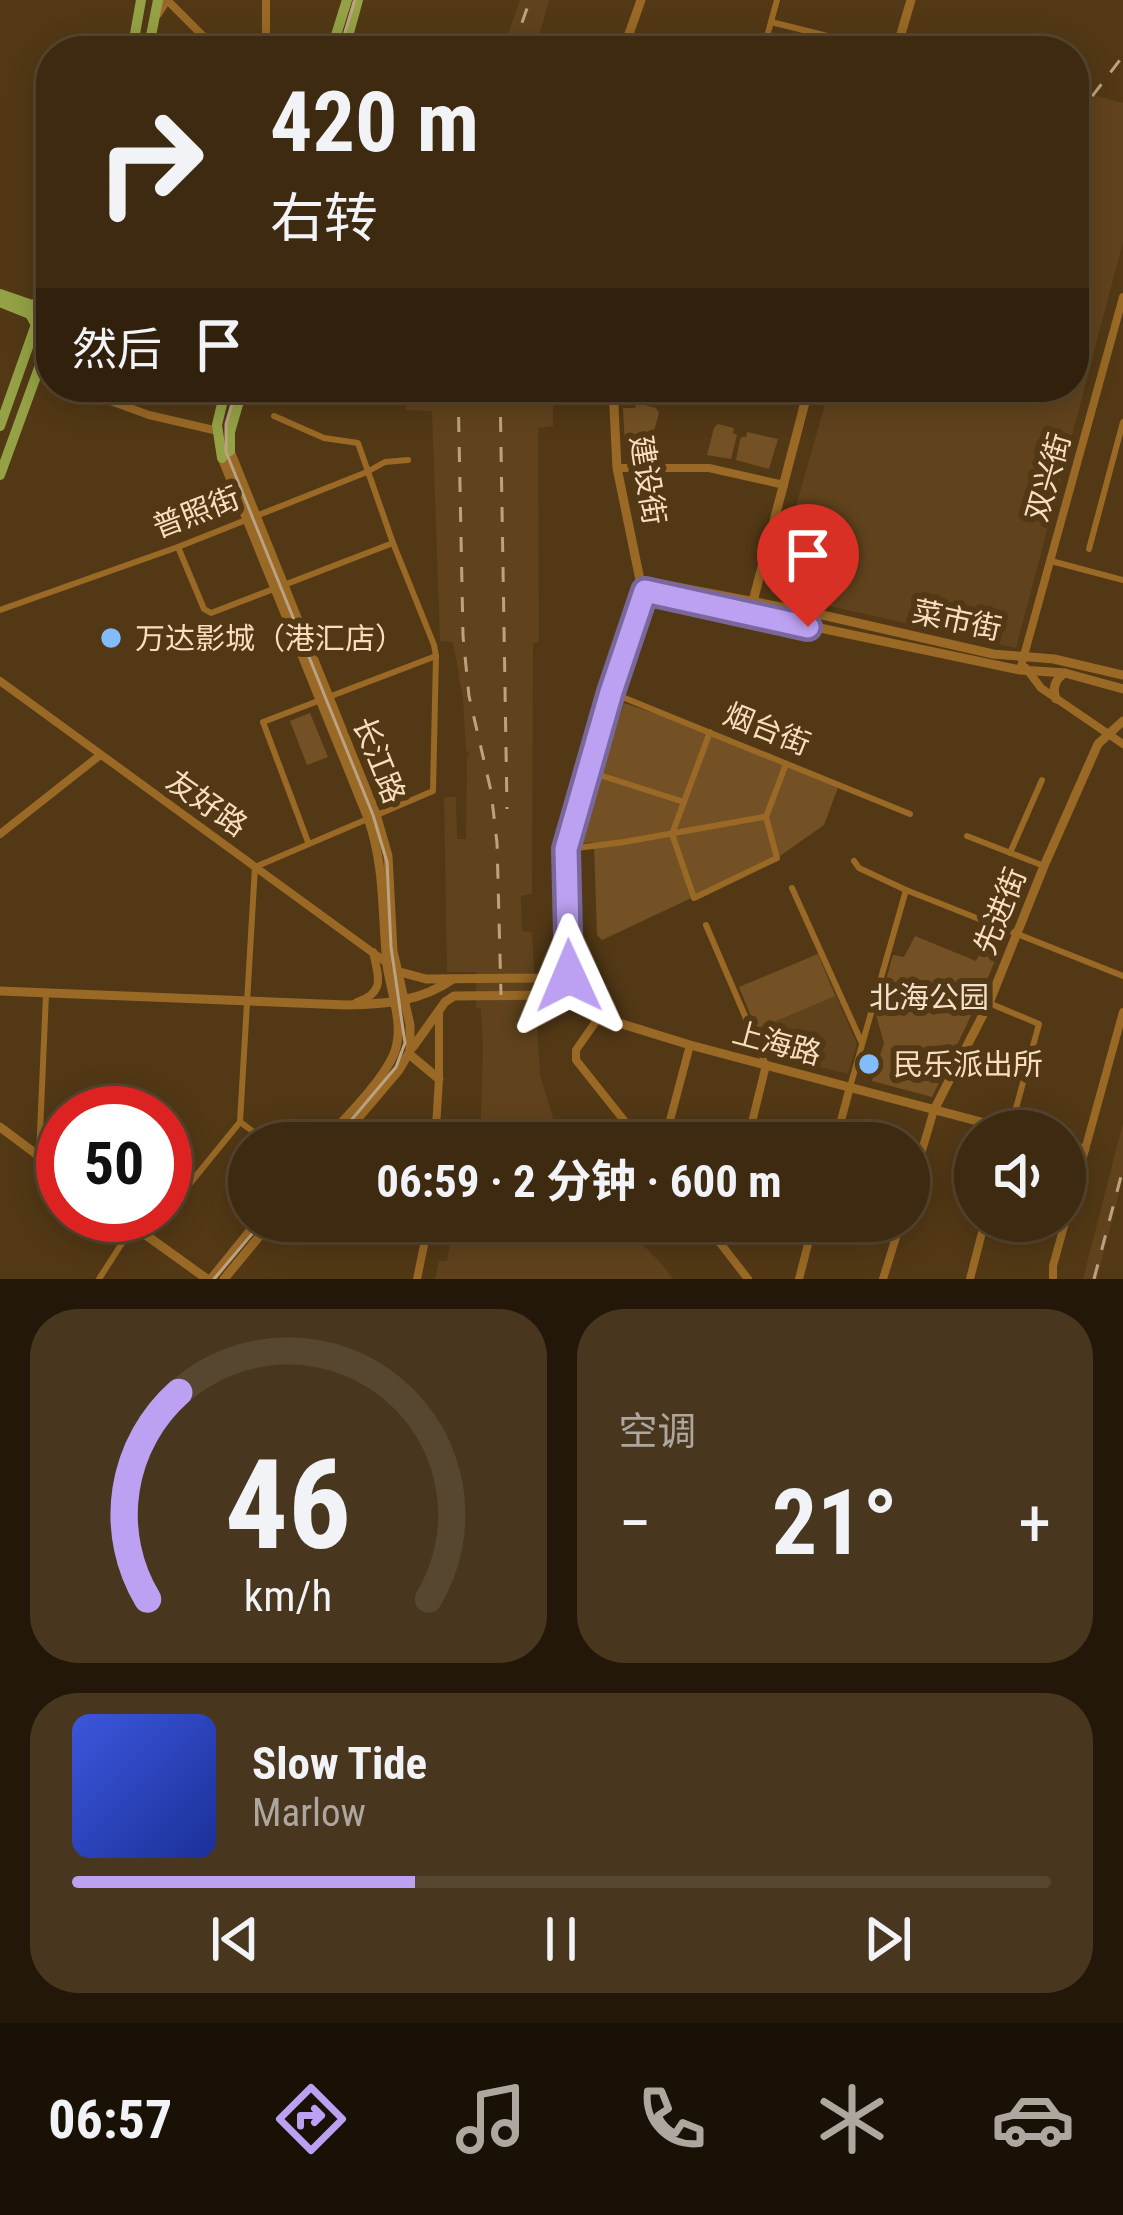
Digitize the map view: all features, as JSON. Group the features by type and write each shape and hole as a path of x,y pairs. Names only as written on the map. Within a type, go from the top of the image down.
{"main road":[{"path":"135,36 141,0"},
{"path":"151,36 158,0"},
{"path":"339,36 347,0"},
{"path":"342,36 358,0"},
{"path":"628,36 640,0"},
{"path":"898,36 911,0"},
{"path":"0,298 36,302"},
{"path":"0,298 30,314 36,325 0,426"},
{"path":"0,475 36,390"},
{"name":"长江路","path":"222,402 217,431 388,856 398,1035 392,1059 340,1122"},
{"name":"长江路","path":"226,455 239,402"},
{"name":"建设街","path":"614,402 617,468 641,587"},
{"path":"731,611 750,609 754,601 805,402"},
{"path":"387,964 398,973 426,979 559,976 564,849 641,587 731,611 1023,666"},
{"name":"菜市街","path":"641,587 754,601 1123,689"},
{"name":"菜市街","path":"1023,666 1054,659 1123,675"},
{"path":"1056,699 1054,687 1065,673"},
{"name":"先进街","path":"934,1110 989,1003 1097,744 1123,722"},
{"name":"长江路","path":"372,816 381,865 387,964 411,1034 409,1053"},
{"path":"564,849 568,982"},
{"path":"562,968 579,1001 596,1016"},
{"path":"0,991 346,1006 399,1003 453,979"},
{"path":"355,1122 454,996 552,995 568,982"},
{"name":"上海路","path":"552,995 596,1016 691,1045 954,1115"},
{"path":"419,997 430,998 435,1006 428,1026"},
{"path":"409,1053 439,1079"},
{"path":"0,1127 36,1154"},
{"path":"156,1242 209,1279 240,1242"},
{"path":"224,1279 255,1242"}],"street":[{"path":"153,22 167,0 202,36"},
{"path":"266,0 267,36"},
{"path":"767,36 777,0"},
{"path":"771,22 828,36"},
{"name":"双兴街","path":"1023,666 1123,297"},
{"path":"0,385 16,381"},
{"path":"113,402 217,431 231,429"},
{"path":"241,1122 255,867 433,791 436,656 358,442 324,438 274,416"},
{"path":"1090,549 1123,422"},
{"name":"普照街","path":"0,610 178,547 385,462 408,460"},
{"path":"617,468 709,468 784,485"},
{"path":"178,547 207,612 393,543"},
{"path":"1049,560 1123,580"},
{"path":"308,842 263,722 436,656"},
{"path":"1023,666 1056,699 1123,744"},
{"name":"友好路","path":"0,682 387,964"},
{"name":"烟台街","path":"608,691 913,815"},
{"path":"710,732 672,834 694,898 777,858 766,817 786,763"},
{"path":"0,834 99,756"},
{"path":"586,771 684,802"},
{"path":"1010,853 1042,780"},
{"path":"564,849 766,817"},
{"path":"967,836 1044,866"},
{"path":"854,861 859,868 906,890 1123,976"},
{"path":"792,888 862,1044"},
{"path":"841,1122 906,890"},
{"path":"706,925 766,1065 752,1122"},
{"path":"346,1006 377,990 372,951"},
{"path":"42,1086 46,994"},
{"path":"989,1003 1040,1024 1017,1110"},
{"path":"436,1122 440,1010"},
{"path":"1086,1145 1123,1012"},
{"path":"596,1016 576,1050 576,1060 625,1122"},
{"path":"670,1122 691,1045"},
{"name":"先进街","path":"930,1123 934,1110"},
{"path":"192,1182 228,1138"},
{"path":"99,1279 123,1242"},
{"path":"417,1279 425,1242"},
{"path":"720,1242 748,1279"},
{"path":"799,1279 809,1242"},
{"path":"883,1279 894,1242"},
{"path":"970,1279 980,1242"},
{"path":"1053,1279 1060,1242"}],"shaded area":[{"path":"520,0 549,0 539,36 507,36"},
{"path":"1089,94 1123,103 1123,242 1089,371"},
{"path":"406,402 553,402 553,426 538,428 539,642 533,643 532,894 521,896 522,931 532,932 540,1075 555,1122 481,1122 483,1049 476,972 447,972 444,797 456,797 457,839 466,839 470,752 466,751 453,642 440,641 432,411 406,410"},
{"path":"826,402 1081,402 1016,648 771,593"},
{"path":"818,954 857,1044 848,1074 765,1053 739,987"},
{"path":"1123,1123 1123,1177 1097,1279 1083,1279"},
{"path":"450,1242 640,1242 673,1279 435,1279 439,1261 447,1261"}],"green space":[{"path":"637,403 659,413 648,452 629,451 625,445 623,408 635,408"},
{"path":"718,424 734,428 737,435 731,459 707,455"},
{"path":"747,432 778,439 769,469 736,460"},
{"path":"624,703 839,785 824,825 777,858 602,940 597,935 594,846 592,842 580,844"},
{"path":"310,713 328,757 307,765 290,721"},
{"name":"北海公园","path":"989,934 1004,939 932,1097 872,1081 884,1043 876,1015 893,955 904,957 915,936 976,961"},
{"path":"818,954 835,996 757,1029 739,987"}],"tram line":[{"path":"344,36 355,0"},
{"path":"233,402 226,424 226,452 373,815 387,862 391,947 405,1043 396,1067 350,1122"},
{"path":"214,1279 245,1242"}],"railway":[{"path":"517,36 530,0"},
{"path":"1089,100 1123,56"},
{"path":"458,402 463,636 469,696 491,791 497,843 501,995"},
{"path":"500,402 507,809"},
{"path":"1094,1279 1123,1169"}],"place":[{"name":"万达影城（港汇店）","path":"111,638"},
{"name":"民乐派出所","path":"869,1064"}],"route":[{"path":"569,976 566,849 645,591 808,627"}]}
